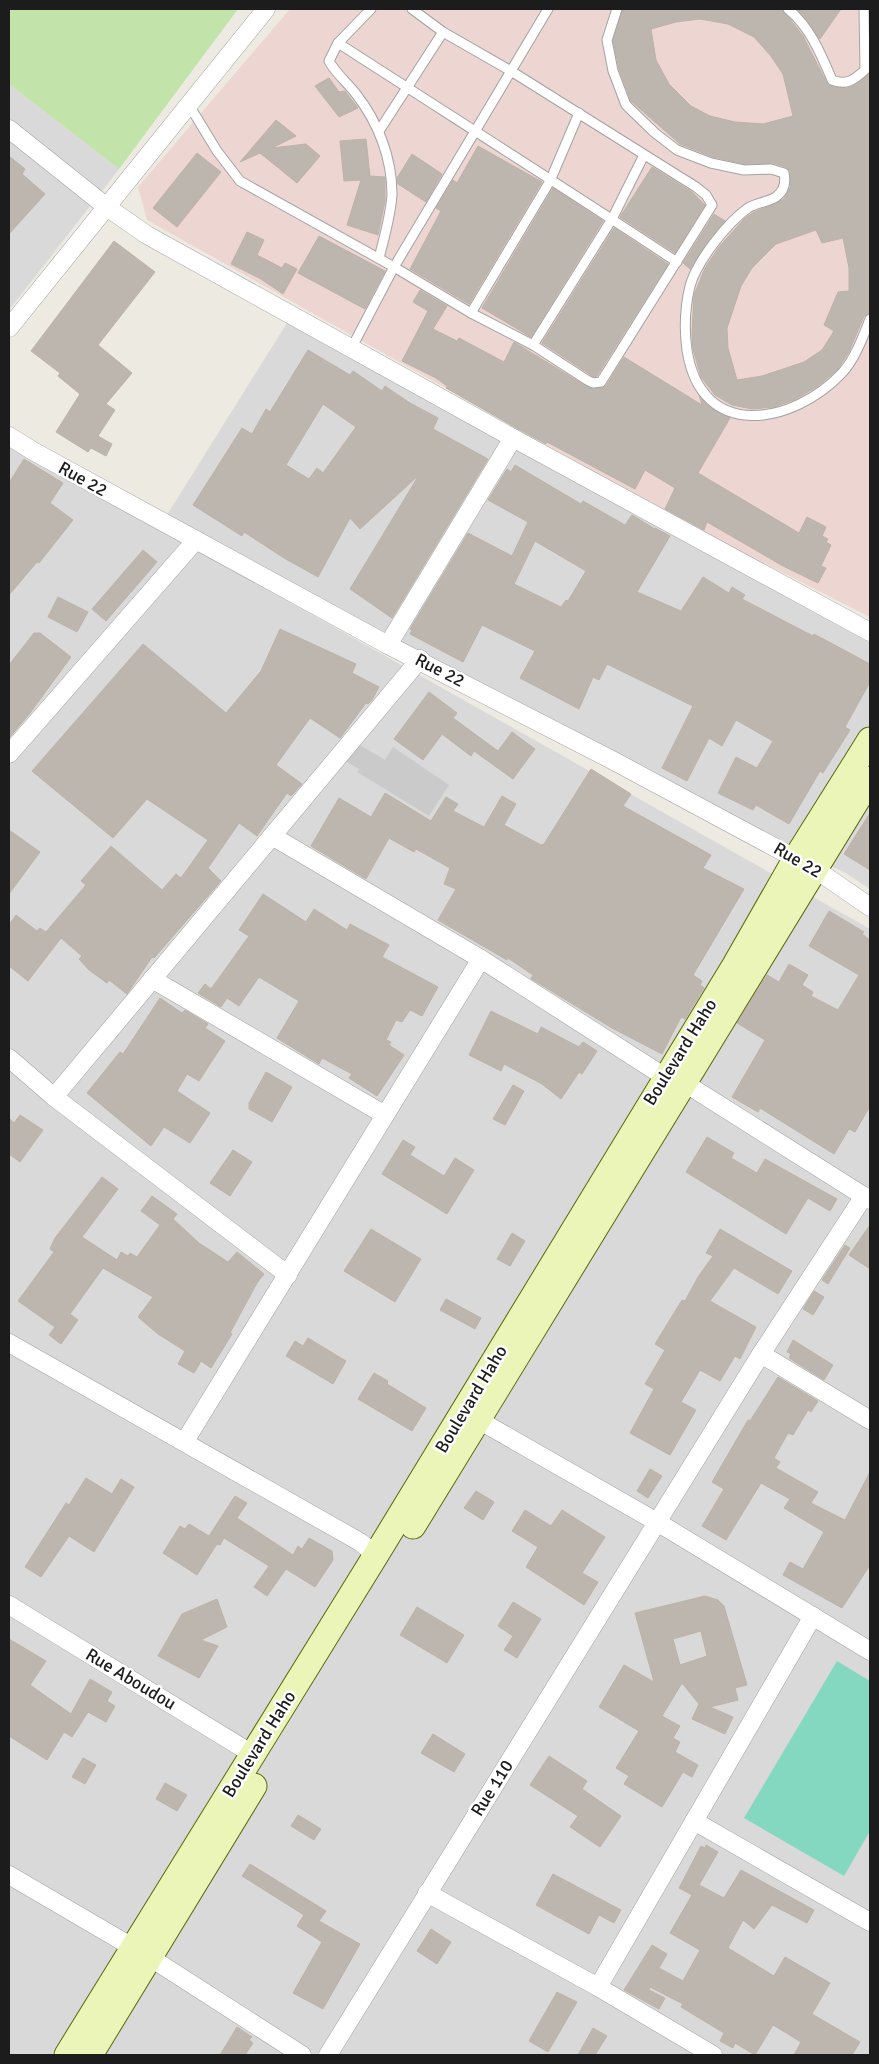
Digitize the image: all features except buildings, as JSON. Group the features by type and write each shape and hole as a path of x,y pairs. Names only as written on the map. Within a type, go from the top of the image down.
{"main road":[{"name":"Boulevard Haho","path":"806,864 870,740"},
{"name":"Boulevard Haho","path":"67,2055 142,1953 292,1724 471,1416 674,1080 735,965 806,864 870,779"},
{"name":"Boulevard Haho","path":"90,2055 142,1953 254,1755 376,1555 471,1416"}],"street":[{"path":"9,328 108,208 266,9"},
{"path":"9,130 108,208 147,235 513,438 870,632"},
{"name":"Rue 22","path":"9,436 33,452 388,645 420,659 806,864 870,906"},
{"path":"388,645 513,438"},
{"path":"9,754 196,540"},
{"path":"54,1097 420,659"},
{"path":"272,836 481,959 867,1198"},
{"path":"185,1441 481,959"},
{"path":"152,979 385,1115"},
{"path":"9,1058 54,1097 288,1275"},
{"name":"Rue 110","path":"328,2055 761,1354 867,1198"},
{"path":"9,1343 185,1441 360,1542 376,1555"},
{"path":"761,1354 870,1420"},
{"path":"471,1416 657,1522 870,1651"},
{"name":"Rue Aboudou","path":"9,1605 254,1755"},
{"path":"598,1987 813,1616"},
{"path":"694,1821 870,1922"},
{"path":"9,1875 142,1953 302,2055"},
{"path":"427,1893 598,1987 713,2055"}],"lane":[{"path":"372,9 338,43 329,61 334,70 356,93 379,131 386,153 392,193 379,258"},
{"path":"189,105 217,151 240,181 379,258 471,313 533,345 587,380 593,383 601,382 712,204 706,194 696,187 512,71 443,32 412,9"},
{"path":"352,348 394,267 474,129 512,71 548,9"},
{"path":"618,9 607,40 613,70 626,105 655,133 677,150 711,164 744,170 771,169 784,173 785,185 777,196 750,207 726,227 690,285 685,321 687,352 696,384 704,394 721,408 753,417 789,408 818,394 843,372 861,342 870,319"},
{"path":"788,9 808,31 822,55 832,80 841,84 853,81 865,70 864,9"},
{"path":"379,131 443,32"},
{"path":"338,43 474,129 550,181 677,262"},
{"path":"471,313 550,181 579,114"},
{"path":"533,345 612,219 644,155"}],"shaded area":[{"path":"290,9 870,9 870,617 689,525 147,220 138,187"},
{"path":"9,84 119,169 9,310"},
{"path":"287,323 870,643 870,889 844,872 628,777 167,515"},
{"path":"9,444 870,929 870,2055 9,2055"},
{"path":"353,741 385,760 393,747 449,785 429,816 357,772 359,769 342,759"}],"green space":[{"path":"9,9 238,9 119,169 9,84"},
{"path":"837,1661 870,1681 870,1831 844,1876 744,1818"}]}
